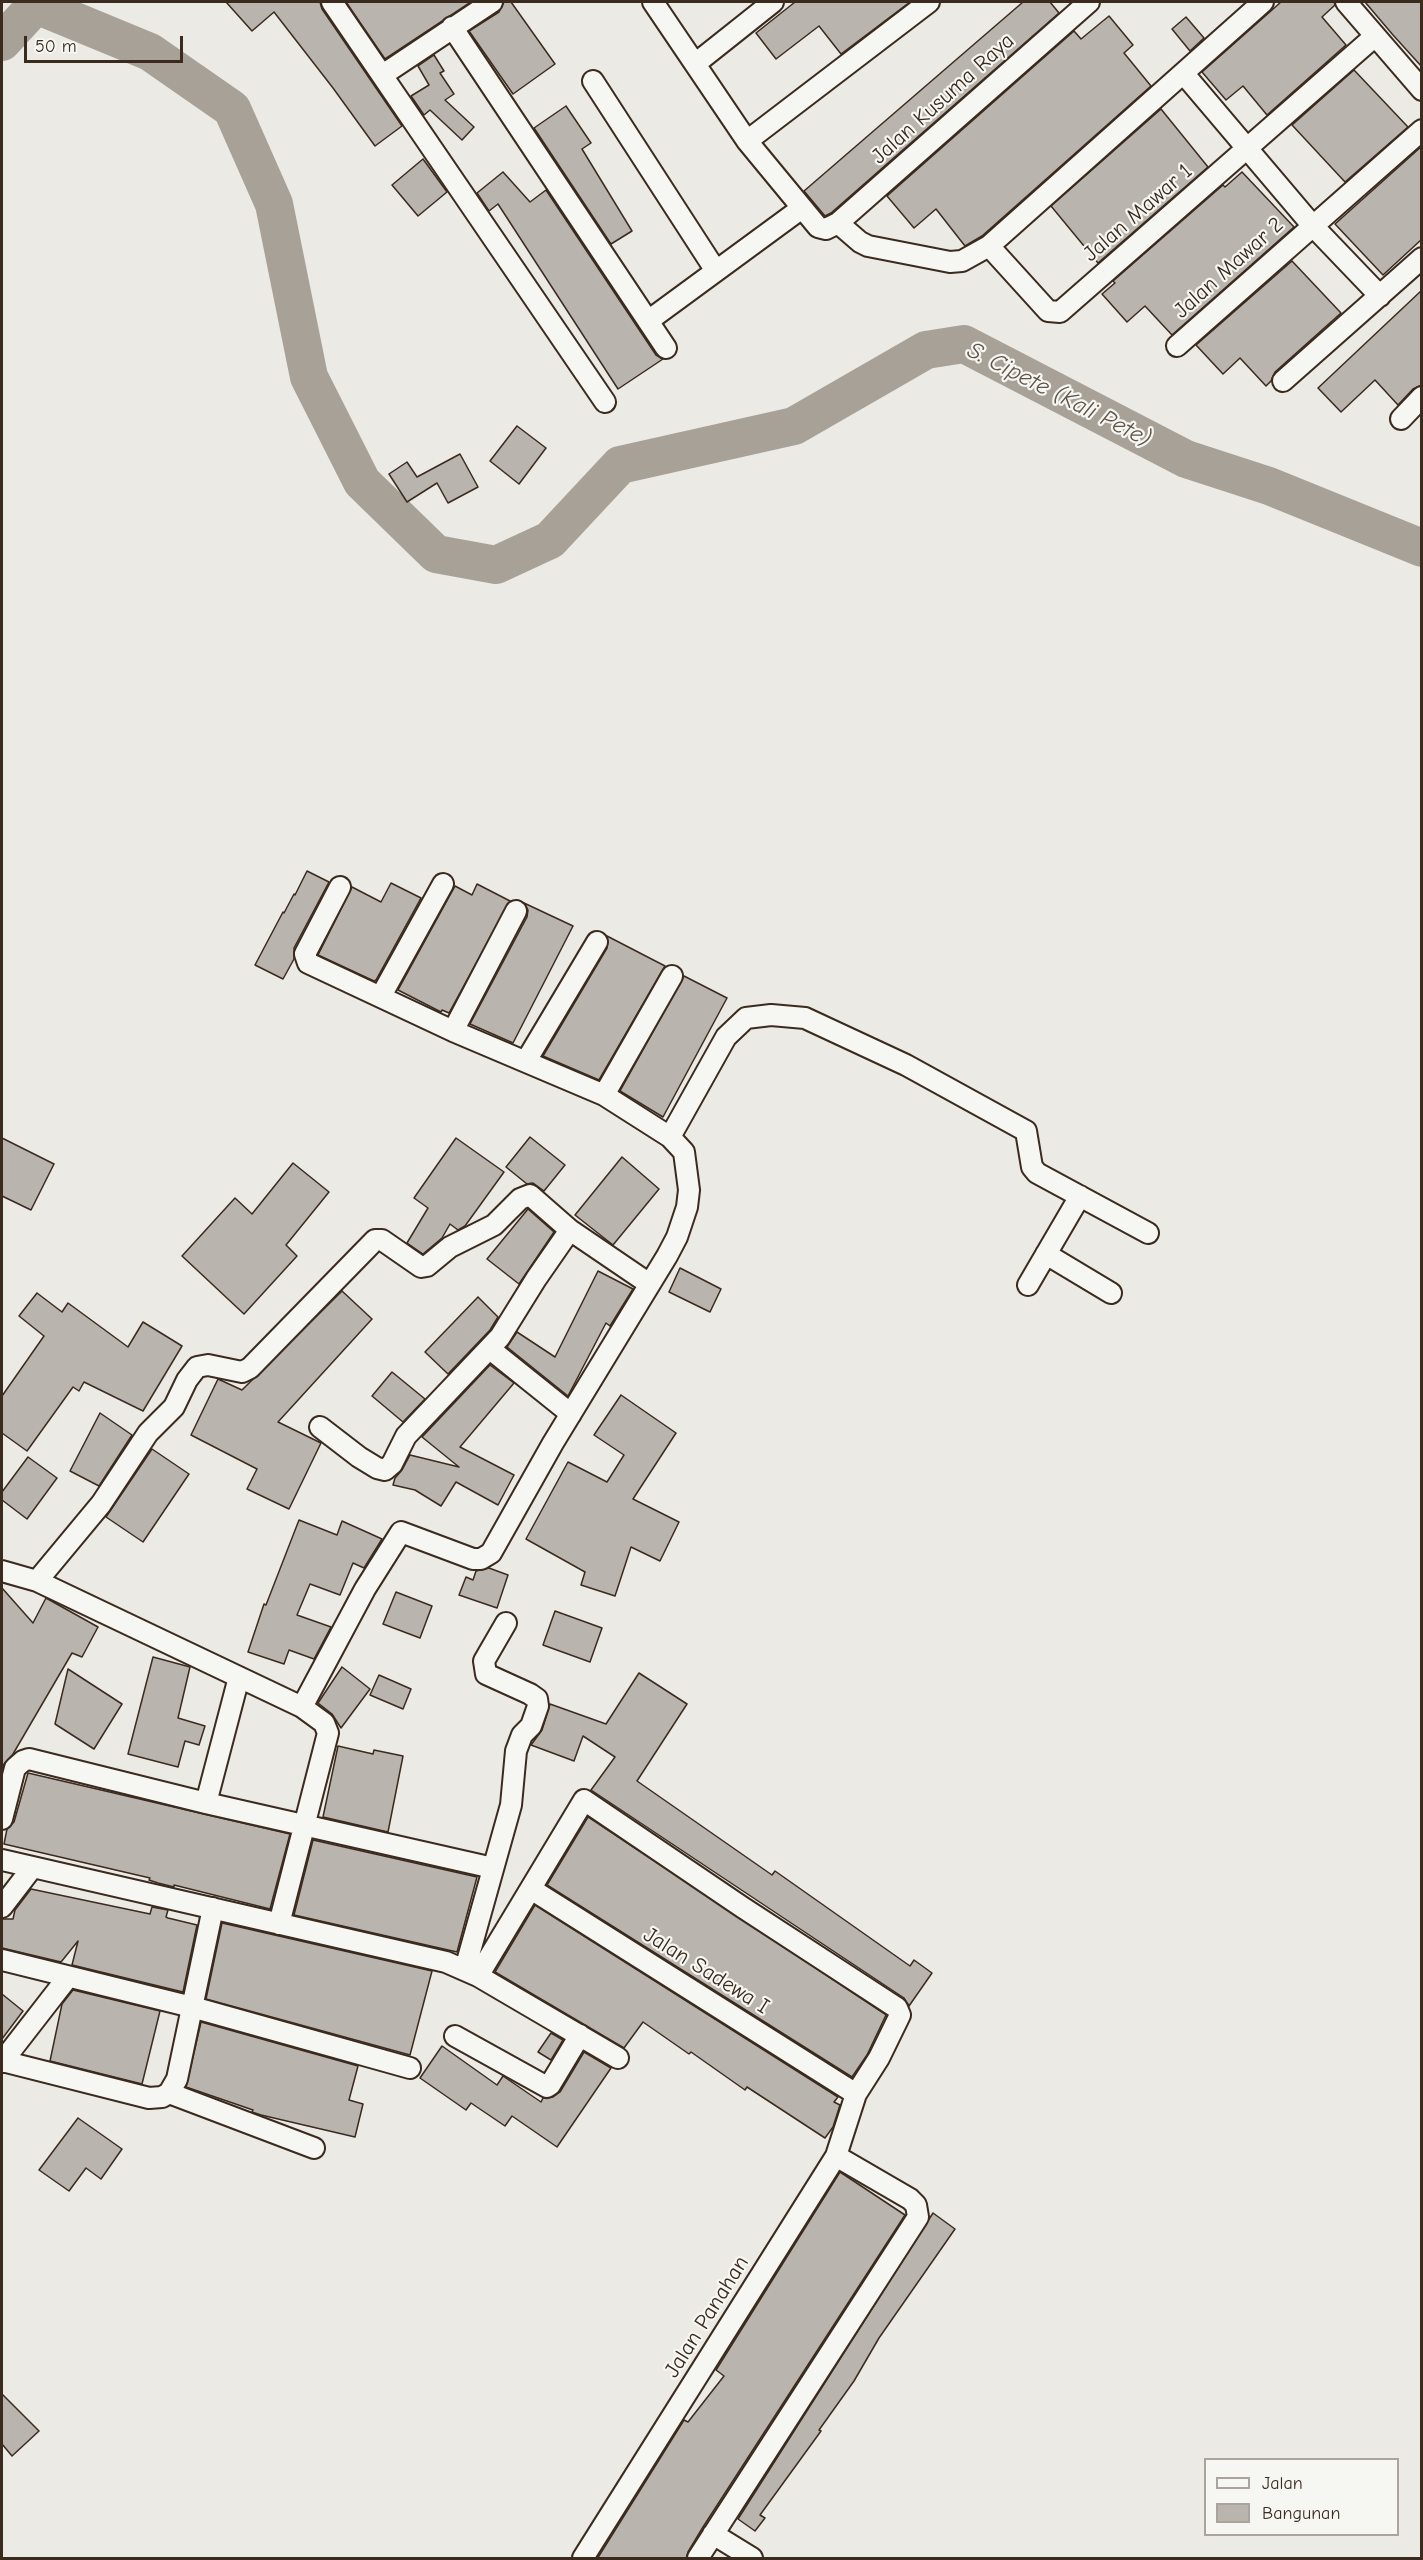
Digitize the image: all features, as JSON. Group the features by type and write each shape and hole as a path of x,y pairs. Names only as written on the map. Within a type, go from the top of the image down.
{"street":[{"path":"332,2 384,74 470,205 605,402"},
{"path":"384,74 492,2"},
{"path":"653,2 747,141 818,227 832,226 868,246 950,262 962,261 989,246 1263,2"},
{"path":"695,64 773,2"},
{"path":"747,141 929,2"},
{"name":"Jalan Kusuma Raya","path":"832,226 1089,2"},
{"path":"1346,2 1422,90"},
{"path":"452,27 666,348"},
{"name":"Jalan Mawar 1","path":"989,246 1048,311 1060,312 1374,37"},
{"path":"1184,74 1312,225 1380,296"},
{"path":"593,81 716,271"},
{"name":"Jalan Mawar 2","path":"1178,346 1422,130"},
{"path":"648,321 802,208"},
{"path":"1282,381 1422,258"},
{"path":"1401,419 1422,397"},
{"path":"381,996 442,884"},
{"path":"302,1707 365,1589 397,1535 404,1532 473,1559 485,1557 491,1552 677,1237 687,1208 689,1190 684,1152 670,1137 604,1095 453,1031 318,968 305,959 305,954 340,887"},
{"path":"453,1031 516,911"},
{"path":"526,1061 597,942"},
{"path":"604,1095 672,976"},
{"path":"670,1137 726,1038 746,1018 771,1015 805,1018 906,1065 1026,1131 1032,1167 1037,1173 1148,1233"},
{"path":"37,1581 101,1504 148,1433 174,1407 187,1380 197,1367 208,1365 242,1372 250,1368 375,1240 382,1240 422,1267 427,1266 450,1247 494,1225 525,1195 533,1197 570,1230 648,1283"},
{"path":"1028,1285 1080,1196"},
{"path":"320,1427 359,1458 385,1470 392,1464 405,1436 500,1337 570,1230"},
{"path":"1046,1254 1111,1293"},
{"path":"490,1349 571,1414"},
{"path":"2,1571 37,1581 302,1707 324,1723 328,1733 279,1924"},
{"path":"471,1973 493,1868 511,1805 516,1751 522,1735 531,1726 538,1706 537,1699 530,1694 486,1674 484,1661 506,1623"},
{"path":"206,1803 239,1677"},
{"path":"2,1819 15,1768 29,1759 206,1803 493,1868"},
{"name":"Jalan Panahan","path":"531,1889 584,1800 897,2008 900,2018 856,2094 836,2156 583,2559"},
{"path":"2,1860 446,1962 471,1973 618,2058"},
{"path":"2,1907 32,1868"},
{"path":"471,1973 531,1889"},
{"name":"Jalan Sadewa I","path":"531,1889 856,2094"},
{"path":"68,1977 2,2062 149,2098 162,2097 169,2093 177,2079 213,1908"},
{"path":"2,1960 192,2007 410,2068"},
{"path":"455,2036 547,2087 580,2035"},
{"path":"169,2093 314,2148"},
{"path":"698,2559 918,2217 916,2205 910,2199 836,2156"},
{"path":"713,2534 753,2559"}],"building":[{"path":"226,2 320,2 322,9 402,126 375,146 274,12 252,31"},
{"path":"346,2 471,2 385,59"},
{"path":"504,2 511,2 555,64 513,94 469,31 499,12"},
{"path":"795,2 910,2 841,54 819,26 776,59 756,33"},
{"path":"1023,2 1050,2 1059,13 825,216 804,191"},
{"path":"1281,2 1334,2 1335,5 1322,17 1346,45 1267,115 1243,86 1226,100 1202,72"},
{"path":"1365,2 1422,2 1422,67 1393,35"},
{"path":"1109,16 1133,45 1124,53 1151,86 982,236 965,246 936,209 914,228 887,196 1074,31 1081,39"},
{"path":"1186,17 1204,38 1190,51 1172,29"},
{"path":"434,55 444,71 440,73 454,94 445,100 474,127 462,140 430,110 424,115 411,96 429,85 418,66"},
{"path":"1354,70 1408,127 1345,182 1292,125"},
{"path":"566,106 591,143 582,149 632,231 611,244 534,128"},
{"path":"1161,109 1208,167 1098,263 1051,206"},
{"path":"1422,146 1422,239 1383,275 1335,224"},
{"path":"423,159 447,192 418,216 392,185"},
{"path":"503,172 530,202 546,190 656,355 663,359 618,389 498,204 489,211 477,193"},
{"path":"1242,172 1294,227 1172,335 1145,306 1127,322 1102,294 1115,283 1113,281 1223,185 1225,187"},
{"path":"1292,261 1341,313 1275,372 1266,386 1240,358 1223,374 1196,345"},
{"path":"1422,290 1422,385 1413,389 1398,405 1375,380 1341,412 1318,388"},
{"path":"517,426 546,448 519,484 490,461"},
{"path":"460,454 478,487 448,503 437,483 407,502 389,474 407,462 417,477"},
{"path":"307,871 329,882 294,948 294,959 283,979 255,965"},
{"path":"391,883 421,898 376,980 318,955 352,887 381,902"},
{"path":"477,884 510,901 449,1013 442,1010 441,1012 398,990 455,886 472,895"},
{"path":"524,903 573,926 513,1043 470,1024 527,917 528,910"},
{"path":"607,936 665,966 599,1080 543,1056 607,948"},
{"path":"684,976 727,998 663,1117 620,1091"},
{"path":"530,1137 565,1165 544,1191 533,1183 527,1184 506,1167"},
{"path":"2,1138 54,1164 31,1210 2,1196"},
{"path":"456,1138 504,1172 465,1226 458,1230 450,1224 442,1238 423,1254 407,1243 428,1208 414,1198"},
{"path":"622,1157 659,1189 613,1245 575,1215"},
{"path":"293,1163 329,1192 286,1245 297,1256 244,1314 182,1256 235,1198 252,1214"},
{"path":"528,1209 554,1232 519,1284 487,1259"},
{"path":"680,1268 721,1289 710,1312 669,1292"},
{"path":"598,1271 633,1289 610,1326 606,1323 568,1396 507,1347 517,1332 555,1357"},
{"path":"342,1291 372,1319 278,1422 321,1443 289,1509 247,1489 257,1469 191,1435 218,1379 242,1390"},
{"path":"37,1293 62,1312 68,1303 128,1347 143,1322 182,1346 143,1411 84,1382 79,1391 73,1387 27,1451 2,1433 2,1396 44,1336 19,1316"},
{"path":"478,1297 498,1317 490,1330 448,1374 425,1352"},
{"path":"490,1365 514,1383 460,1447 514,1475 498,1505 456,1482 441,1506 415,1490 393,1485 410,1455 459,1467 422,1437"},
{"path":"392,1372 425,1399 403,1422 372,1396"},
{"path":"621,1395 676,1433 633,1499 679,1522 660,1561 631,1547 615,1596 581,1585 585,1572 526,1539 568,1462 607,1482 624,1455 594,1435"},
{"path":"100,1413 132,1435 99,1486 70,1471"},
{"path":"152,1449 189,1474 143,1542 106,1517"},
{"path":"28,1457 57,1478 27,1519 2,1500 2,1492"},
{"path":"299,1520 337,1535 342,1521 382,1539 364,1568 353,1563 340,1595 310,1584 297,1615 331,1627 314,1659 289,1650 284,1664 248,1652 264,1604 266,1605"},
{"path":"489,1568 508,1575 497,1608 459,1595 466,1577 473,1580 476,1571"},
{"path":"2,1588 33,1623 46,1598 98,1627 82,1657 72,1653 13,1754 4,1764 2,1772"},
{"path":"396,1592 432,1606 420,1638 383,1624"},
{"path":"555,1611 602,1628 590,1662 543,1645"},
{"path":"153,1657 190,1667 178,1718 205,1726 199,1745 185,1741 178,1767 128,1754"},
{"path":"342,1667 370,1689 341,1728 332,1714 318,1703"},
{"path":"68,1669 122,1704 94,1749 55,1724"},
{"path":"639,1673 687,1704 637,1781 772,1875 775,1871 910,1966 914,1960 932,1973 909,2006 904,1998 591,1790 615,1757 583,1736 574,1761 531,1745 542,1730 550,1704 606,1724"},
{"path":"379,1675 411,1689 403,1709 370,1695"},
{"path":"338,1746 373,1754 374,1750 403,1756 388,1832 323,1817"},
{"path":"28,1773 290,1834 270,1909 4,1844 7,1829 14,1822"},
{"path":"588,1817 886,2015 867,2055 852,2077 547,1885"},
{"path":"313,1840 477,1877 457,1952 294,1915"},
{"path":"31,1889 150,1914 152,1907 168,1910 166,1917 197,1925 183,1992 72,1965 78,1941 61,1962 2,1948 2,1919 13,1919 15,1910"},
{"path":"535,1905 838,2097 834,2102 840,2105 833,2127 825,2138 747,2087 745,2090 643,2022 624,2048 495,1972"},
{"path":"222,1923 432,1971 410,2055 206,1999"},
{"path":"73,1990 160,2011 142,2084 50,2061 62,2004"},
{"path":"2,1994 23,2011 2,2039"},
{"path":"201,2022 358,2066 349,2100 363,2104 355,2137 261,2115 252,2112 253,2110 186,2087"},
{"path":"551,2033 563,2040 551,2060 538,2052"},
{"path":"442,2046 497,2085 503,2076 541,2102 543,2098 553,2097 560,2092 584,2052 611,2068 557,2147 512,2116 505,2126 471,2103 466,2110 420,2078"},
{"path":"78,2118 122,2149 101,2179 86,2168 69,2191 39,2170"},
{"path":"840,2172 905,2215 703,2527 686,2559 597,2559 684,2420 688,2422 724,2376 716,2370"},
{"path":"933,2213 955,2229 879,2338 854,2381 819,2430 821,2431 760,2515 765,2518 755,2531 738,2519"},
{"path":"2,2394 39,2431 12,2456 2,2444"}],"waterway":[{"name":"S. Cipete (Kali Pete)","path":"2,42 36,5 150,52 232,109 274,204 309,377 362,482 436,554 496,565 550,540 620,465 794,426 926,350 964,344 1186,459 1269,486 1422,548"}]}
